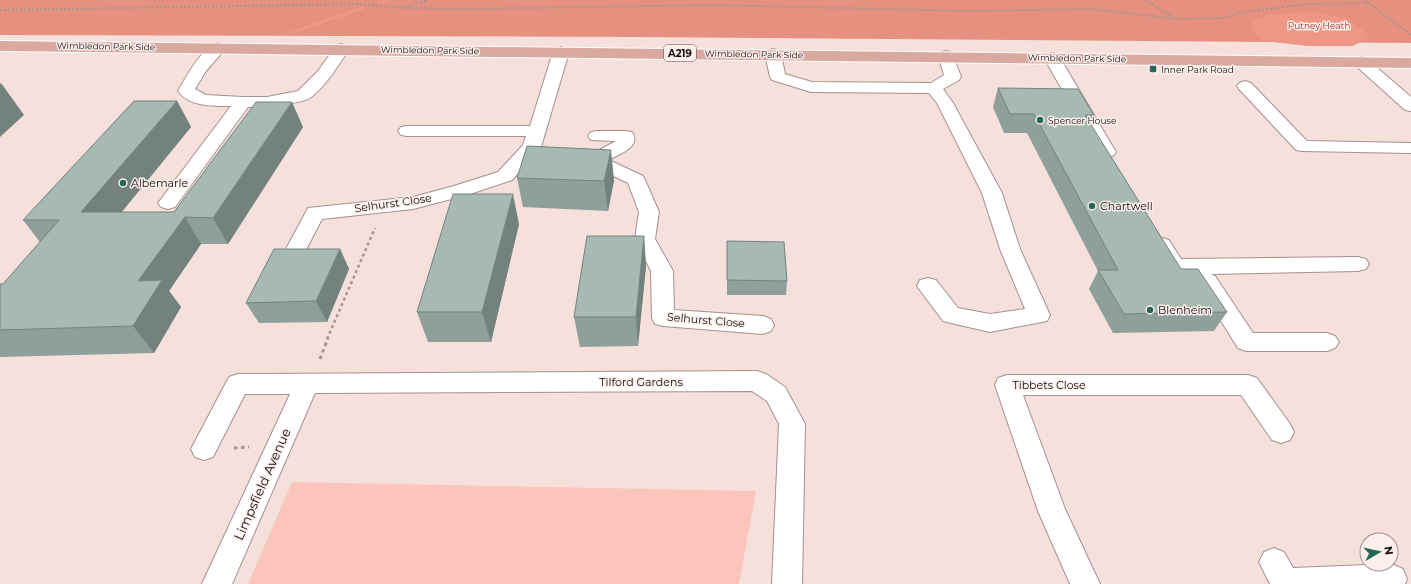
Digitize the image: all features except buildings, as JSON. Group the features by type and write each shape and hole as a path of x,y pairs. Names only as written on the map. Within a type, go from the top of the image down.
{"main road":[{"name":"Wimbledon Park Side","path":"0,46 946,56 1411,63"}],"street":[{"path":"218,48 199,69 186,91 203,100 267,102 303,95 324,74 342,49"},
{"name":"Selhurst Close","path":"291,260 315,213 413,203 460,191 505,176 539,143 561,52"},
{"path":"773,54 778,77 811,87 934,88 953,77 946,56"},
{"path":"1052,58 1115,166"},
{"path":"1361,62 1411,106"},
{"path":"1245,86 1302,146 1411,148"},
{"path":"928,286 951,315 990,323 1039,315 1010,250 992,193 945,103 934,88"},
{"path":"168,203 243,102"},
{"path":"407,131 539,143"},
{"path":"595,160 626,143 626,136 597,136"},
{"name":"Selhurst Close","path":"571,156 595,160 636,180 649,212 645,239 662,271 663,318 763,325"},
{"path":"1151,227 1175,267 1207,281 1246,342 1327,342"},
{"path":"1175,267 1358,264"},
{"name":"Tilford Gardens","path":"204,449 238,384 757,381 776,394 792,424 787,584"},
{"name":"Limpsfield Avenue","path":"217,584 279,446 313,384"},
{"name":"Tibbets Close","path":"1085,584 1052,512 1007,385 1248,385 1281,432"},
{"path":"1282,576 1392,579"}],"path":[{"path":"402,8 428,0"},
{"path":"1145,0 1176,18"},
{"path":"1364,0 1411,35"},
{"path":"0,10 358,4 402,8 463,9 712,4 967,11 1092,9 1176,18 1223,18 1244,12 1309,4 1369,3"},
{"path":"313,384 320,356 384,207"},
{"path":"204,449 279,446"}],"shaded area":[{"path":"1315,12 1349,19 1371,36 1353,46 1307,46 1263,41 1252,31 1253,20 1272,14"},
{"path":"292,482 756,491 739,584 248,584"}],"green space":[{"name":"Putney Heath","path":"0,0 1411,0 1411,43 634,37 0,35"}],"waterway":[{"path":"378,3 389,0"},
{"path":"286,34 363,8"}],"place":[{"name":"Inner Park Road","path":"1153,69"},
{"name":"Spencer House","path":"1040,120"},
{"name":"Albemarle","path":"123,183"},
{"name":"Chartwell","path":"1092,206"},
{"name":"Blenheim","path":"1150,310"}]}
